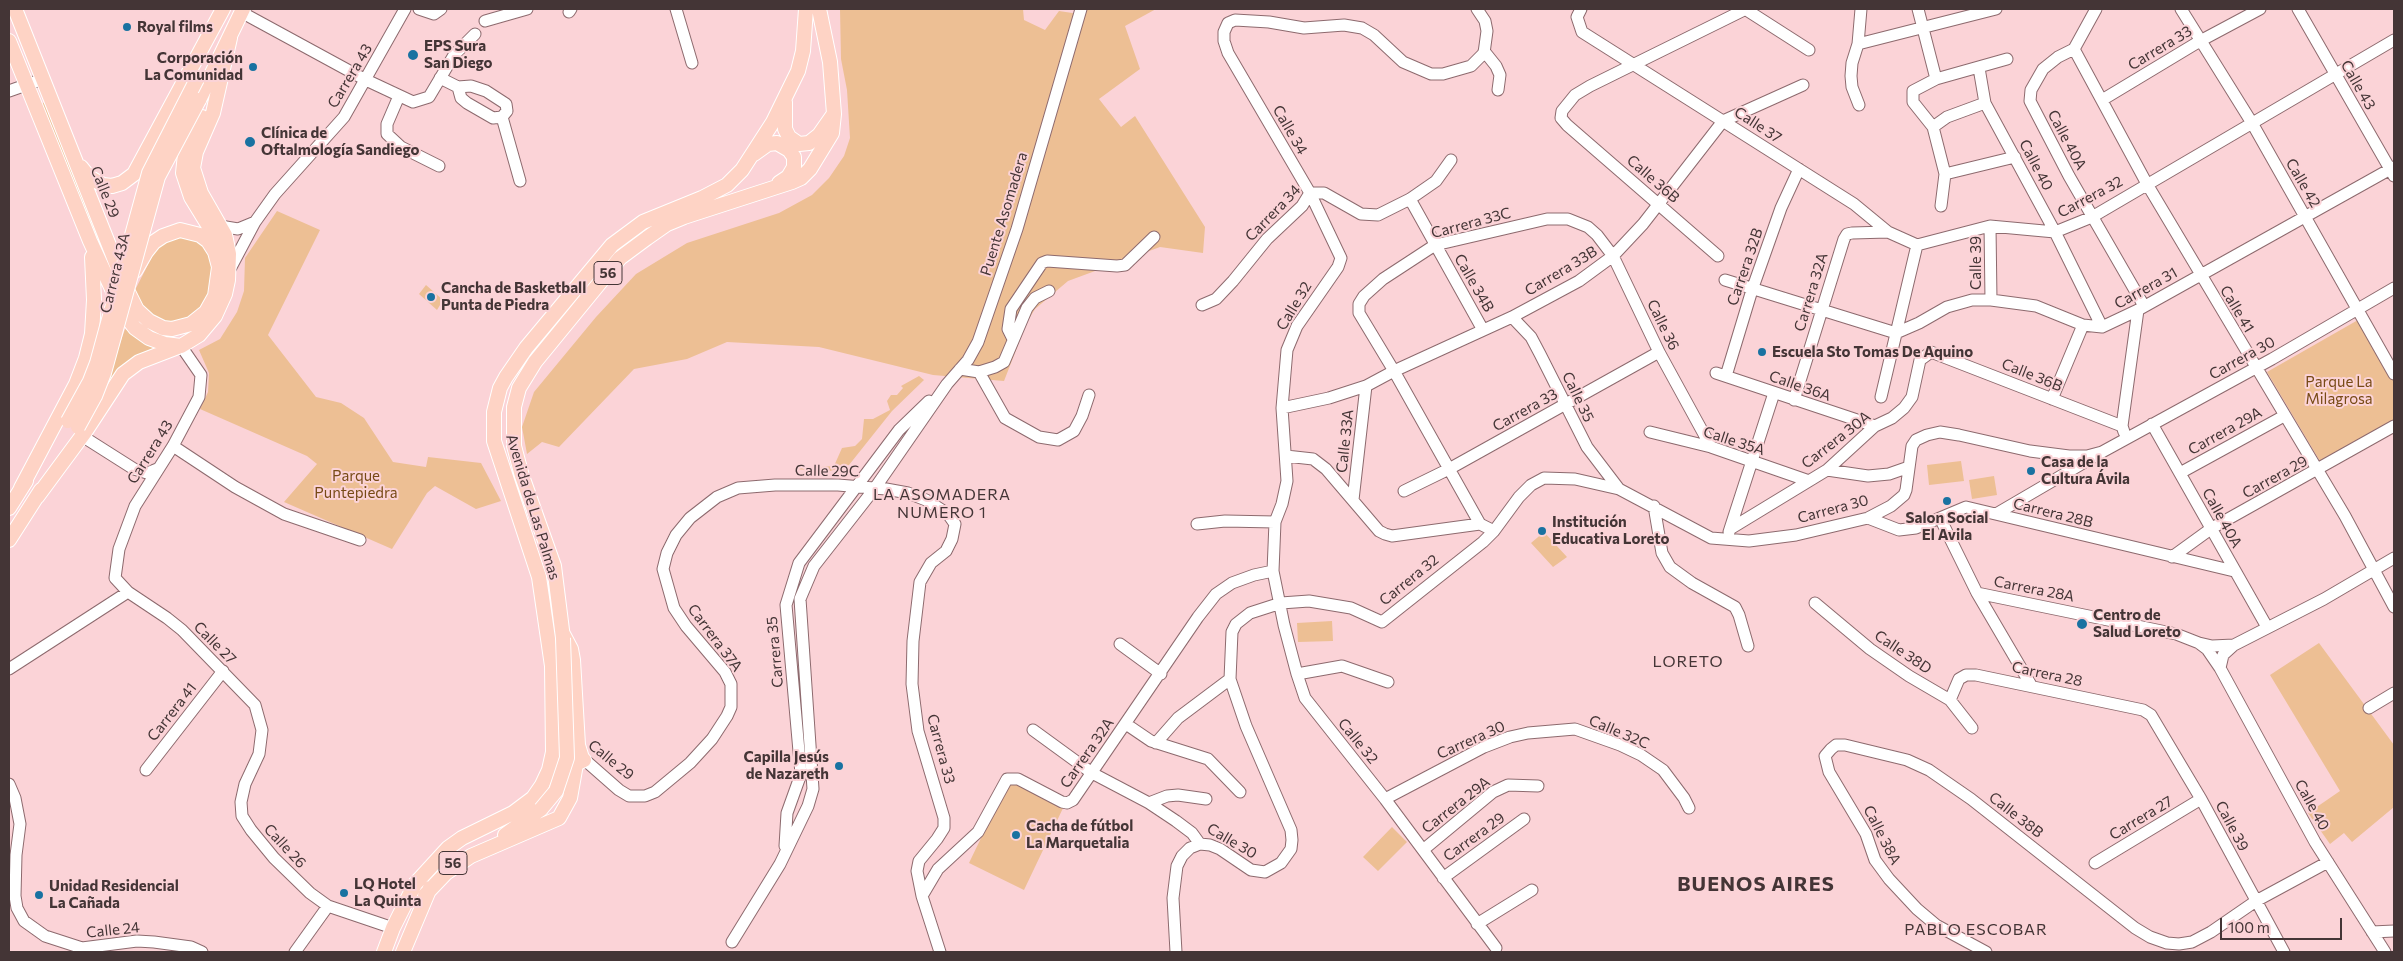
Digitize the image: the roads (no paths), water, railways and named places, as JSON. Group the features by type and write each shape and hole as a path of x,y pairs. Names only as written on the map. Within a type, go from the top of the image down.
{"main road":[{"name":"Calle 29","path":"15,9 126,288 138,310 155,325 172,329 183,327 199,319 210,304 217,287 219,261 212,245 200,235 180,230 162,236 146,252 130,281"},
{"name":"Carrera 43A","path":"9,508 22,488 76,428 97,363 149,173 197,79 224,9"},
{"path":"75,161 89,177 103,185 112,186 129,179 134,174 224,9"},
{"name":"Avenida de Las Palmas","path":"384,952 393,928 415,884 448,848 462,838 513,813 533,798 549,770 553,752 552,666 546,613 534,558 494,441 494,419 497,398 514,363 612,245 643,222 702,198 727,185 742,170 785,101 798,71 803,51 806,9"},
{"name":"Avenida de Las Palmas","path":"403,952 425,895 443,871 458,858 516,828 542,809 556,790 567,758 563,636 554,566 522,476 514,446 514,407 519,388 535,362 620,258 638,244 667,224 801,178 810,169 832,133 834,114 830,62 820,9"},
{"name":"Carrera 43A","path":"9,540 37,497 100,385 158,177 199,100 242,10"},
{"path":"76,428 129,369 152,356 181,346 198,335 215,316 225,294 229,270 227,243 198,186 194,160 212,113 230,38"},
{"path":"229,270 218,239 197,209 187,189 183,163 189,142 206,105 230,38"},
{"path":"9,41 90,241 128,321 142,334 158,342 181,346"},
{"path":"785,101 787,134 800,144 809,143 819,135 834,114"},
{"path":"751,156 760,148 776,143 786,148 794,157 795,162 792,172 772,188"},
{"path":"22,488 76,384 86,358 92,334 94,300 90,241"},
{"path":"425,895 446,873 471,856 559,818 567,808 572,792 575,768 583,759 578,746 573,660 571,649 563,636"},
{"path":"542,785 558,784 572,792"}],"street":[{"name":"Carrera 43","path":"229,270 255,222 281,188 344,118 405,9"},
{"path":"419,9 438,11"},
{"path":"485,21 527,9"},
{"path":"676,9 692,63"},
{"name":"Puente Asomadera","path":"968,360 985,323 1017,229 1081,9"},
{"path":"1477,9 1485,21 1487,41 1484,51 1499,71 1498,90"},
{"name":"Calle 37","path":"1581,9 1578,17 1582,32 1854,204 1888,232 1917,245"},
{"path":"1634,64 1746,9 1809,50"},
{"path":"1859,105 1852,87 1851,76 1852,63 1858,44 1858,28 1862,9"},
{"path":"1918,9 1936,79"},
{"path":"1858,44 1922,26 1996,9"},
{"path":"2074,50 2096,9"},
{"name":"Calle 42","path":"2181,9 2252,122 2394,374"},
{"name":"Carrera 33","path":"2102,100 2200,41 2260,9"},
{"name":"Calle 43","path":"2298,9 2393,171"},
{"path":"242,10 366,80 413,102 422,101 429,97 454,55 474,34"},
{"name":"Calle 34","path":"1340,258 1310,193 1228,53 1224,32 1228,23 1235,20 1269,22 1304,28 1344,25 1362,28 1374,34 1403,62 1431,74 1443,74 1471,66 1484,51"},
{"name":"Carrera 32","path":"1917,245 1990,226 2055,232 2092,217 2394,40"},
{"name":"Calle 40A","path":"2074,50 2058,57 2043,69 2030,90 2030,101 2141,308"},
{"name":"Calle 41","path":"2074,50 2147,184 2318,471 2394,607"},
{"path":"1941,206 1945,174 1933,127 1913,102 1913,91 1936,79 2007,59"},
{"name":"Calle 36B","path":"1634,64 1575,95 1562,111 1561,118 1718,256"},
{"name":"Calle 40","path":"1979,68 1986,103 2055,232 2102,327"},
{"path":"440,78 458,87 474,87 504,101 507,111 502,117 493,118 467,104 461,98 458,87"},
{"path":"9,92 43,79"},
{"name":"Carrera 33B","path":"1282,408 1329,398 1366,386 1394,371 1512,317 1579,281 1613,256 1660,204 1723,120 1803,85"},
{"path":"399,96 387,124 387,134 401,147 440,166"},
{"path":"1933,127 1947,117 1986,103"},
{"path":"502,117 520,182"},
{"path":"1945,174 2015,157"},
{"name":"Carrera 34","path":"1202,305 1216,298 1233,281 1267,238 1302,206 1310,193 1324,193 1352,211 1378,215 1410,199 1436,181 1451,160"},
{"name":"Carrera 32B","path":"1721,375 1781,208 1799,169"},
{"name":"Carrera 31","path":"2102,327 2141,308 2305,216 2393,171"},
{"name":"Calle 34B","path":"1410,199 1483,330"},
{"name":"Carrera 33C","path":"1394,371 1359,314 1359,304 1364,296 1383,279 1435,245 1547,219 1558,218 1579,223"},
{"path":"220,226 238,229 255,222"},
{"name":"Calle 36","path":"1579,223 1597,236 1613,256 1659,352 1711,447"},
{"name":"Calle 39","path":"1990,226 1991,300"},
{"name":"Carrera 32A","path":"1794,400 1820,310 1847,234 1888,232"},
{"path":"1013,339 1008,330 1011,309 1042,263 1047,261 1125,265 1154,237"},
{"path":"1881,397 1917,245"},
{"name":"Calle 32","path":"1340,258 1338,267 1297,326 1287,350 1282,408 1287,481 1282,504 1275,522 1273,571 1284,625 1305,698 1385,799 1496,948"},
{"path":"1725,280 1752,290 1896,333 1919,323 1947,307 1972,300 1991,300 2036,306 2083,325 2102,327"},
{"name":"Carrera 30","path":"1996,514 2102,452 2255,368 2394,288"},
{"path":"960,369 979,372 1004,362 1027,308 1035,298 1049,291"},
{"path":"2126,439 2122,426 2141,308"},
{"name":"Calle 35","path":"1512,317 1531,337 1587,447 1619,489"},
{"path":"2052,399 2083,325"},
{"name":"Carrera 43","path":"108,605 116,580 119,549 135,506 157,468 173,446 193,411 198,397 201,381 197,368 181,346"},
{"name":"Carrera 33","path":"1404,491 1449,469 1659,352"},
{"name":"Calle 36B","path":"1931,352 2122,426"},
{"name":"Carrera 30A","path":"1730,529 1827,470 1875,426 1892,418 1909,403 1920,360 1931,352"},
{"name":"Carrera 35","path":"785,850 787,813 801,774 786,605 799,562 899,430 947,384 968,360"},
{"path":"1394,371 1480,524 1494,531"},
{"path":"979,372 1005,418 1039,437 1058,440 1074,431 1082,416 1089,395"},
{"name":"Calle 36A","path":"1721,375 1875,426"},
{"name":"Carrera 35","path":"732,942 780,864 785,850 808,806 813,789 813,764 800,599 814,566 875,488 947,384"},
{"name":"Calle 33A","path":"1354,500 1366,386"},
{"path":"1726,541 1774,393"},
{"name":"Carrera 29A","path":"2180,473 2284,416"},
{"name":"Calle 40A","path":"2152,424 2267,627"},
{"name":"Carrera 29","path":"2172,557 2212,528 2318,471 2394,426"},
{"path":"76,428 134,469 147,473 157,468"},
{"name":"Calle 35A","path":"1650,432 1711,447 1809,481"},
{"name":"Carrera 30","path":"1619,489 1654,506 1681,524 1711,538 1749,542 1796,535 1868,518 1891,506 1906,490 1905,471 1916,440 1927,435 1940,432 2068,456 2088,456 2102,452"},
{"path":"173,446 235,487 284,514 360,540"},
{"path":"1286,456 1313,459 1354,500 1379,531 1392,536 1480,524"},
{"path":"134,469 142,484 142,492"},
{"path":"1827,470 1868,476 1905,471"},
{"name":"Carrera 32","path":"1281,863 1291,849 1291,830 1246,726 1230,679 1232,632 1236,624 1250,613 1280,602 1309,601 1340,605 1382,622 1494,531 1518,497 1531,485 1544,478 1575,479 1619,489"},
{"name":"Calle 29C","path":"676,535 690,518 717,497 738,488 775,485 857,486 908,493 926,500 948,514 955,524 952,539 946,551"},
{"path":"1654,506 1662,553 1670,567 1692,584 1735,607 1748,646"},
{"path":"1891,506 1887,514 1892,526"},
{"name":"Carrera 28B","path":"1868,518 1899,530 1916,528 1940,520 1966,507 2234,571"},
{"path":"1948,532 1955,513"},
{"path":"830,520 845,527"},
{"path":"1940,520 1948,532 1977,593 2031,685"},
{"path":"1197,524 1225,521 1275,522"},
{"name":"Carrera 37A","path":"655,792 690,763 712,739 731,707 733,696 731,684 725,672 686,626 671,599 663,569 667,553 676,535"},
{"name":"Carrera 33","path":"940,952 922,896 917,870 919,861 938,839 944,828 944,818 918,731 912,684 920,582 931,563 946,551"},
{"path":"2220,668 2223,655 2234,645 2324,598 2394,558"},
{"name":"Carrera 32A","path":"922,896 938,869 978,832 1007,779 1018,778 1067,803 1073,800 1198,617 1216,594 1232,583 1273,571"},
{"path":"9,669 128,592 116,580"},
{"name":"Calle 27","path":"128,592 167,618 222,671 255,705 262,730"},
{"name":"Carrera 28A","path":"1977,593 2176,634 2199,643 2207,650 2220,668"},
{"name":"Calle 38D","path":"1815,603 1870,649 1909,676 1950,700 1972,728"},
{"path":"2199,643 2212,646 2234,645"},
{"path":"1120,644 1160,674"},
{"path":"1297,674 1342,666 1388,682"},
{"name":"Calle 40","path":"2220,668 2328,862 2385,952"},
{"name":"Carrera 41","path":"146,770 222,671"},
{"name":"Carrera 28","path":"1950,700 1959,679 1966,675 1976,675 2143,710 2151,715"},
{"path":"1156,743 1178,718 1230,679"},
{"path":"2369,708 2394,694"},
{"name":"Calle 39","path":"2151,715 2201,799 2284,952"},
{"path":"1126,724 1156,743 1208,759 1240,792"},
{"name":"Calle 26","path":"262,730 259,754 245,784 241,802 242,816 274,858 310,894 328,906 393,928"},
{"name":"Calle 30","path":"1033,730 1092,773 1149,803 1192,833 1200,844 1220,849 1251,870 1265,872 1281,863"},
{"name":"Carrera 30","path":"1385,799 1484,747 1510,737 1528,733 1575,730"},
{"name":"Calle 32C","path":"1575,730 1620,745 1641,755 1663,770 1684,798 1689,808"},
{"name":"Calle 29","path":"553,731 619,790 629,796 645,796 655,792"},
{"name":"Calle 38B","path":"1831,749 1836,746 1845,746 1907,760 1929,770 1971,799 2135,928 2150,937 2167,943 2192,942 2211,932 2256,901"},
{"name":"Calle 38A","path":"1831,749 1825,756 1829,772 1866,834 1875,860 1917,909 1936,925 1986,952"},
{"name":"Calle 24","path":"9,784 20,824 16,855 15,896 17,908 24,921 45,936 82,948 137,941 191,947 202,952"},
{"name":"Carrera 29A","path":"1423,850 1493,792 1508,785 1538,786"},
{"name":"Calle 30","path":"1149,803 1167,796 1178,795 1206,799"},
{"name":"Carrera 27","path":"2095,863 2201,799"},
{"name":"Carrera 29","path":"1443,878 1524,819"},
{"path":"1176,952 1173,898 1177,866 1182,856 1190,848 1200,844"},
{"path":"2256,901 2328,862"},
{"path":"1477,924 1532,890"},
{"path":"295,952 328,906"},
{"path":"2372,932 2394,931"}],"place":[{"name":"Royal films","path":"127,27"},
{"name":"EPS Sura San Diego","path":"413,55"},
{"name":"Corporación La Comunidad","path":"253,67"},
{"name":"Clínica de Oftalmología Sandiego","path":"250,142"},
{"name":"Cancha de Basketball Punta de Piedra","path":"431,297"},
{"name":"Escuela Sto Tomas De Aquino","path":"1762,352"},
{"name":"Casa de la Cultura Ávila","path":"2031,471"},
{"name":"Salon Social El Avila","path":"1947,501"},
{"name":"Institución Educativa Loreto","path":"1542,531"},
{"name":"Centro de Salud Loreto","path":"2082,624"},
{"name":"Capilla Jesús de Nazareth","path":"839,766"},
{"name":"Cacha de fútbol La Marquetalia","path":"1016,835"},
{"name":"LQ Hotel La Quinta","path":"344,893"},
{"name":"Unidad Residencial La Cañada","path":"39,895"}],"district":[{"name":"LA ASOMADERA NUMERO 1","path":"942,504"},
{"name":"LORETO","path":"1688,662"},
{"name":"BUENOS AIRES","path":"1756,884"},
{"name":"PABLO ESCOBAR","path":"1976,930"}],"park label":[{"name":"Parque La Milagrosa","path":"2339,390"},
{"name":"Parque Puntepiedra","path":"356,484"}]}
